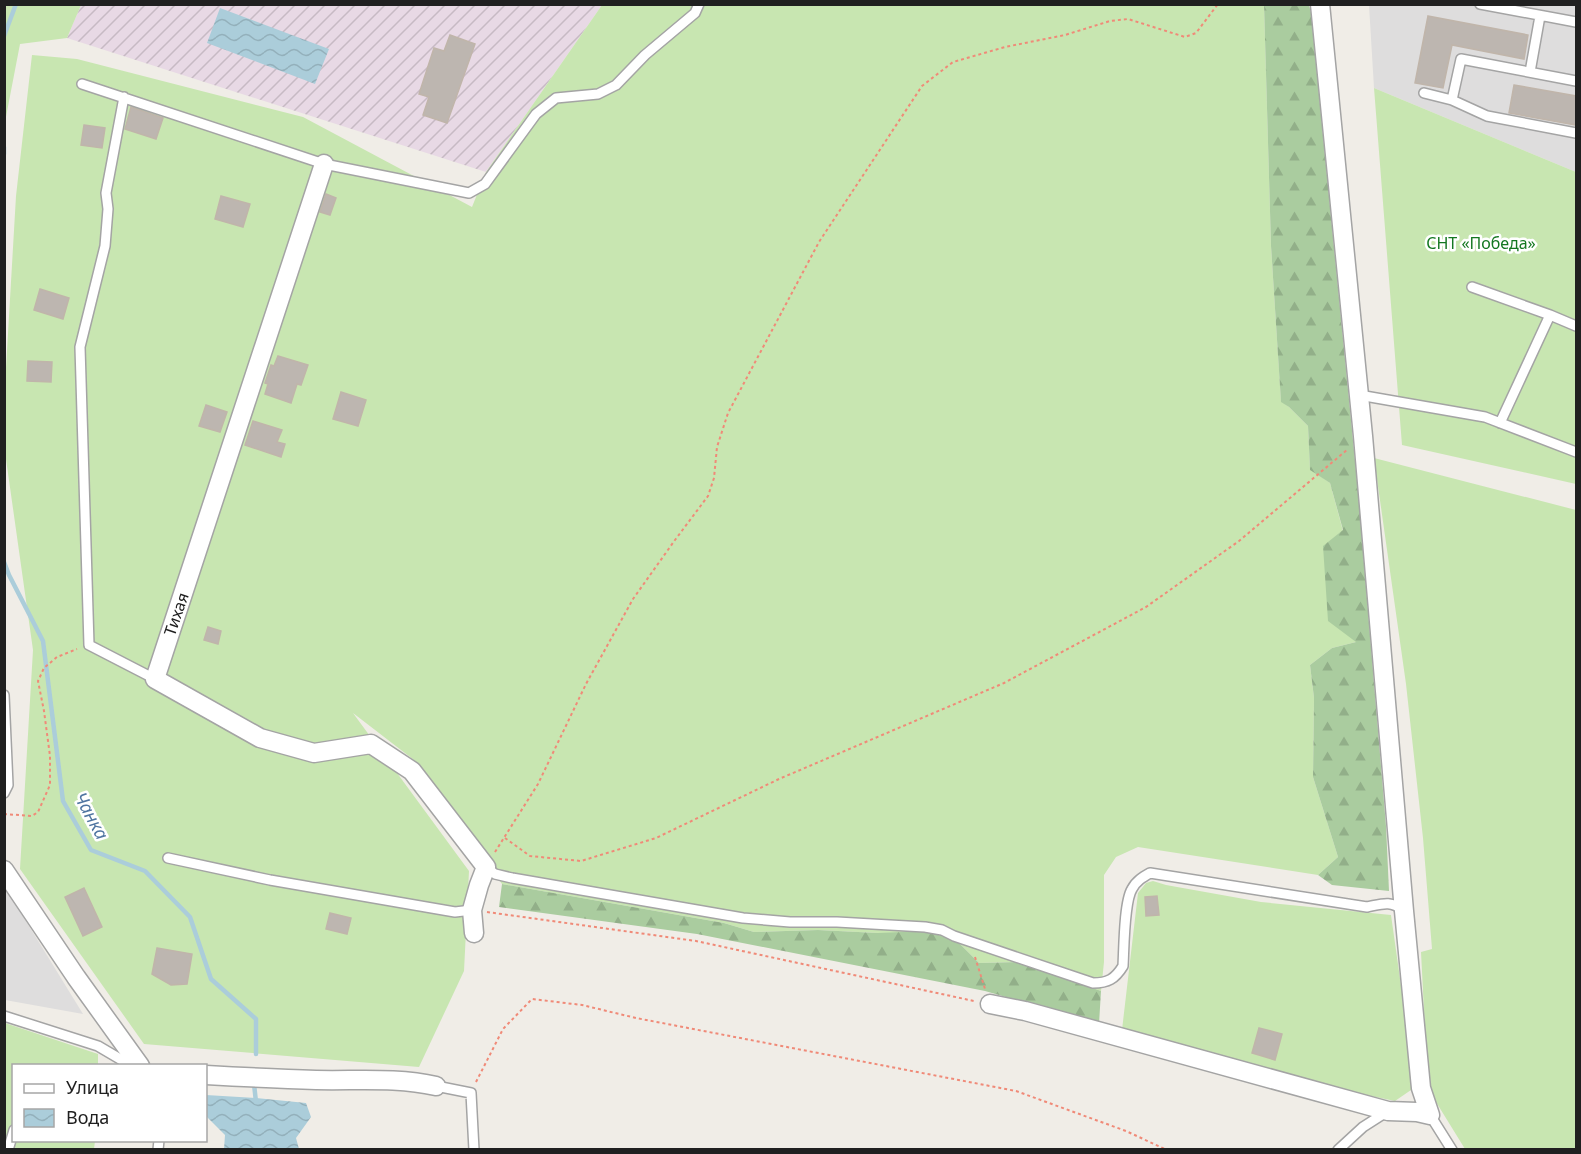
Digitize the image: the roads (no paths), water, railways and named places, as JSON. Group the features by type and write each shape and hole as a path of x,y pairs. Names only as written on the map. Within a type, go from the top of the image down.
{"street":[{"path":"1320,4 1363,436 1421,1088 1430,1115"},
{"name":"Тихая","path":"154,679 324,164"},
{"path":"154,679 260,738 314,753 371,744 412,771 486,867 472,910 474,933"},
{"path":"4,870 76,977 139,1064"},
{"path":"990,1004 1025,1011 1388,1111 1430,1115"},
{"path":"207,1075 316,1080 398,1080 436,1086"}],"lane":[{"path":"82,84 324,164 470,193 485,184 536,114 556,98 598,94 616,85 645,55 695,13 699,4"},
{"path":"1480,4 1576,22"},
{"path":"1530,72 1540,16"},
{"path":"1452,100 1461,59 1576,81"},
{"path":"1424,93 1452,100 1488,116 1576,133"},
{"path":"124,97 106,193 108,209 105,246 80,347 89,645 154,679"},
{"path":"1472,287 1576,326"},
{"path":"1500,423 1550,315"},
{"path":"1359,395 1485,417 1576,452"},
{"path":"4,695 8,785 4,793"},
{"path":"168,858 270,880 454,912 472,910"},
{"path":"486,867 495,874 512,878 743,918 925,927 942,930 1093,983 1104,983 1118,975 1123,966 1128,900 1132,888 1150,873 1367,907 1387,903 1396,904 1404,911"},
{"path":"4,1016 98,1046 130,1064"},
{"path":"436,1086 471,1093 474,1149"},
{"path":"1338,1149 1363,1127 1388,1111"},
{"path":"1430,1115 1452,1149"}],"water":[{"path":"220,8 329,49 315,84 207,43"},
{"path":"207,1095 306,1103 311,1117 296,1138 299,1149 224,1149 225,1135 207,1117"}],"waterway":[{"name":"Чанка","path":"4,36 16,4"},
{"name":"Чанка","path":"4,147 4,154"},
{"name":"Чанка","path":"4,562 43,641 63,801 91,850 145,871 190,917 211,979 256,1019 256,1054"},
{"name":"Чанка","path":"254,1084 256,1102"}],"park label":[{"name":"СНТ «Победа»","path":"1481,243"}]}
